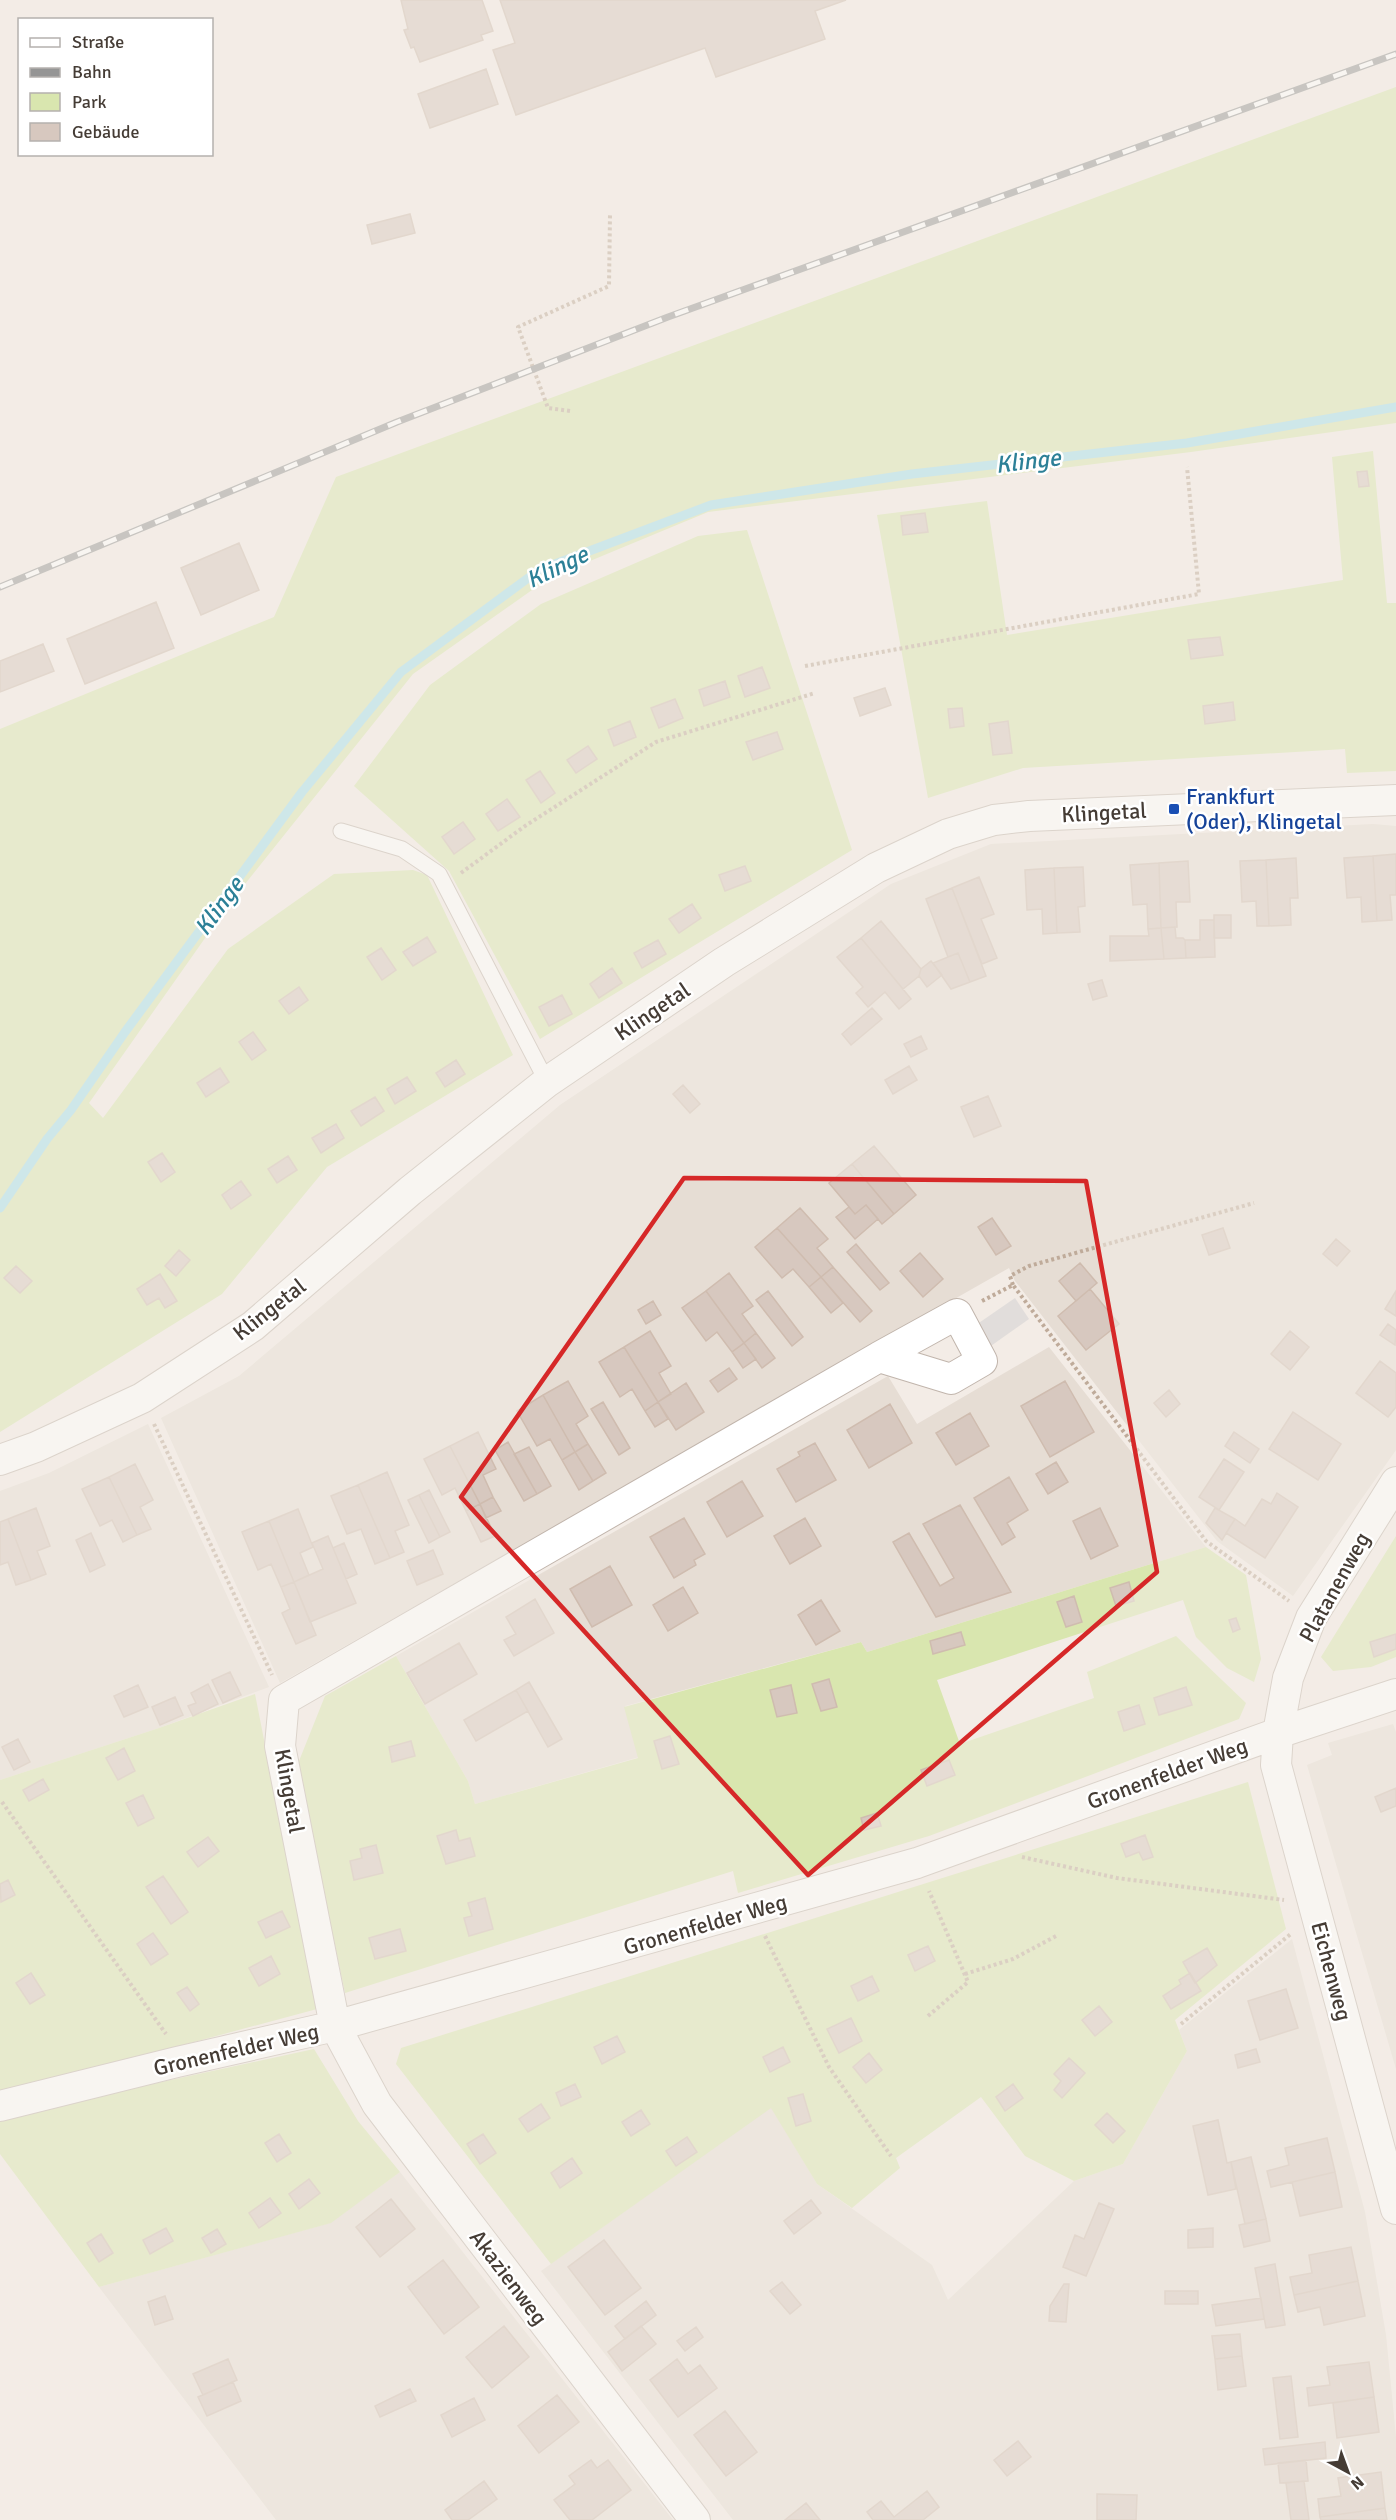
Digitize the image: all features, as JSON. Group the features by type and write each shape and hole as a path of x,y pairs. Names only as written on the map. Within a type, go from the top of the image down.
{"street":[{"name":"Klingetal","path":"0,1460 36,1447 142,1398 253,1326 410,1191 547,1082 724,962 876,868 948,834 994,820 1029,816 1396,800"},
{"path":"284,1700 879,1358 957,1314 982,1361 951,1379 879,1358"},
{"name":"Platanenweg","path":"1278,1733 1288,1678 1311,1618 1396,1482"},
{"name":"Gronenfelder Weg","path":"0,2106 335,2026 917,1863 1278,1733 1396,1694"},
{"name":"Klingetal","path":"284,1700 280,1746 335,2026"},
{"name":"Eichenweg","path":"1278,1733 1276,1765 1396,2209"},
{"name":"Akazienweg","path":"335,2026 377,2104 695,2520"}],"lane":[{"path":"341,831 402,849 439,874 547,1082"}],"path":[{"path":"570,411 548,408 518,327 609,286 610,215"},
{"path":"805,666 1199,594 1187,467"},
{"path":"445,885 525,826 656,742 815,693"},
{"path":"1254,1203 1029,1266 1010,1276 1013,1285 1206,1541 1311,1618"},
{"path":"957,1314 1013,1285"},
{"path":"142,1398 284,1700"},
{"path":"2,1802 170,2039 177,2062"},
{"path":"1013,1856 1117,1878 1315,1909"},
{"path":"917,1863 968,1982 928,2016"},
{"path":"1181,2024 1315,1909"},
{"path":"752,1911 829,2067 891,2156"},
{"path":"965,1974 1013,1959 1058,1935"}],"highlighted area":[{"path":"684,1178 1086,1181 1157,1572 808,1875 461,1497"}],"shaded area":[{"path":"1373,824 1396,826 1396,1450 1293,1596 1217,1541 1015,1281 1009,1268 280,1683 161,1418 239,1376 560,1105 891,884 991,844"},
{"path":"1015,1298 1029,1319 988,1348 973,1327"},
{"path":"1049,1347 1206,1547 867,1652 861,1642 625,1706 639,1757 475,1804 468,1781 396,1656 888,1376 917,1424"},
{"path":"148,1424 269,1687 159,1728 0,1780 0,1491 49,1473"},
{"path":"1393,1724 1396,1732 1396,2069 1307,1765 1332,1755 1328,1743"},
{"path":"1292,1939 1365,2212 1386,2335 1396,2437 1396,2520 733,2520 541,2271 771,2107 817,2184 932,2265 948,2300 1074,2181 1123,2164 1187,2051 1179,2030"},
{"path":"400,2172 673,2520 276,2520 99,2287 330,2223"}],"green space":[{"path":"1396,87 1396,423 1191,452 708,512 549,578 413,674 229,904 89,1103 103,1118 228,949 334,874 413,870 427,875 513,1055 327,1167 222,1294 0,1432 0,729 274,617 336,477"},
{"path":"1373,451 1387,603 1396,603 1396,771 1347,773 1345,749 1023,768 928,798 877,515 987,501 1007,635 1343,580 1332,457"},
{"path":"747,530 852,850 540,1039 449,871 354,786 430,685 541,604 698,536"},
{"path":"1396,1536 1396,1657 1371,1667 1333,1671 1321,1657"},
{"path":"1206,1547 1246,1575 1261,1659 1254,1682 1227,1668 1196,1637 1183,1600 937,1680 960,1744 1094,1698 1087,1672 1176,1636 1246,1703 1239,1719 929,1836 738,1893 733,1871 345,1993 297,1766 325,1696 396,1656 468,1781 475,1804 638,1758 624,1707 861,1642 867,1652"},
{"path":"255,1694 317,2009 0,2094 0,1780"},
{"path":"1248,1782 1286,1929 1175,2020 1187,2051 1123,2164 1074,2181 1025,2156 981,2097 896,2158 900,2168 852,2208 817,2184 771,2108 551,2264 396,2064 401,2048"},
{"path":"314,2049 358,2121 400,2172 331,2223 99,2287 0,2154 0,2117"}],"building":[{"path":"401,0 482,0 493,31 481,35 483,40 420,62 404,30 408,29"},
{"path":"500,0 846,0 815,11 825,39 716,77 705,48 516,115 493,50 515,43"},
{"path":"486,69 498,104 430,128 418,94"},
{"path":"410,214 415,233 372,244 367,225"},
{"path":"1367,471 1369,486 1359,487 1357,472"},
{"path":"925,513 928,532 903,535 901,516"},
{"path":"239,543 259,590 201,615 181,568"},
{"path":"156,602 174,648 85,684 67,639"},
{"path":"1220,637 1223,655 1191,659 1188,640"},
{"path":"43,644 54,671 0,692 0,661"},
{"path":"762,667 770,688 745,697 738,676"},
{"path":"725,681 730,697 704,706 699,690"},
{"path":"885,688 891,705 860,716 854,698"},
{"path":"675,699 683,718 659,728 651,708"},
{"path":"1233,702 1235,720 1205,724 1203,706"},
{"path":"962,708 964,726 950,728 948,709"},
{"path":"630,721 636,737 614,746 608,730"},
{"path":"1008,721 1012,753 993,755 989,724"},
{"path":"777,732 783,749 753,760 746,742"},
{"path":"588,746 597,759 576,773 567,760"},
{"path":"540,771 555,793 541,803 526,780"},
{"path":"507,799 520,817 498,831 486,814"},
{"path":"463,822 475,839 454,854 442,837"},
{"path":"1396,854 1396,895 1390,895 1392,920 1377,921 1373,856"},
{"path":"1373,856 1377,921 1362,922 1361,897 1347,898 1344,858"},
{"path":"1296,858 1298,898 1290,898 1291,925 1269,926 1266,860"},
{"path":"1266,860 1269,926 1257,926 1256,901 1242,902 1240,861"},
{"path":"1188,861 1190,902 1176,902 1177,927 1161,928 1159,863"},
{"path":"1159,863 1161,928 1148,929 1147,904 1133,905 1130,865"},
{"path":"745,866 751,881 725,891 719,875"},
{"path":"1083,867 1085,906 1078,907 1080,932 1057,933 1054,868"},
{"path":"1054,868 1057,933 1043,934 1042,909 1027,910 1025,870"},
{"path":"979,877 994,914 981,919 997,958 982,964 952,888"},
{"path":"952,888 986,976 970,982 958,953 948,957 926,899"},
{"path":"692,904 701,918 679,933 669,919"},
{"path":"1214,915 1231,915 1231,938 1214,938"},
{"path":"1200,920 1214,920 1215,957 1186,958 1185,940 1200,940"},
{"path":"881,921 921,969 919,976 903,989 861,938"},
{"path":"1175,927 1176,938 1185,940 1186,958 1164,959 1161,928"},
{"path":"1161,928 1164,959 1110,961 1110,936 1149,936 1148,929"},
{"path":"427,937 436,952 413,966 403,952"},
{"path":"861,938 911,999 899,1009 885,992 868,1007 856,993 863,987 837,957"},
{"path":"658,940 666,954 642,968 634,953"},
{"path":"381,948 396,970 382,980 367,957"},
{"path":"958,953 970,982 951,989 933,963"},
{"path":"931,961 942,975 927,987 919,976 921,969"},
{"path":"612,968 622,983 599,998 590,984"},
{"path":"1102,980 1107,996 1093,1000 1088,984"},
{"path":"299,987 308,1000 289,1014 279,1001"},
{"path":"562,995 572,1014 549,1026 539,1007"},
{"path":"872,1008 882,1019 851,1045 842,1034"},
{"path":"253,1032 266,1050 252,1060 239,1042"},
{"path":"921,1036 927,1049 911,1057 904,1044"},
{"path":"456,1060 465,1074 445,1087 436,1073"},
{"path":"909,1066 917,1080 893,1094 885,1080"},
{"path":"220,1068 229,1082 206,1097 197,1083"},
{"path":"407,1077 416,1091 395,1104 387,1089"},
{"path":"683,1085 700,1104 690,1113 673,1094"},
{"path":"988,1096 1001,1126 974,1137 961,1107"},
{"path":"375,1097 384,1111 361,1126 351,1111"},
{"path":"336,1124 344,1138 321,1153 312,1138"},
{"path":"874,1146 916,1195 894,1214 852,1164"},
{"path":"162,1153 175,1172 161,1182 148,1162"},
{"path":"288,1156 297,1170 277,1183 268,1169"},
{"path":"852,1164 894,1214 882,1224 866,1205 855,1214 829,1183"},
{"path":"241,1181 251,1195 231,1209 222,1195"},
{"path":"866,1205 878,1219 855,1239 836,1217 849,1207 855,1214"},
{"path":"800,1208 828,1239 817,1248 833,1267 821,1277 777,1228"},
{"path":"992,1218 1011,1246 996,1255 978,1227"},
{"path":"777,1228 821,1277 809,1287 793,1269 782,1278 755,1247"},
{"path":"1223,1228 1230,1248 1209,1255 1202,1235"},
{"path":"1336,1239 1350,1251 1337,1266 1323,1254"},
{"path":"856,1244 889,1283 880,1290 847,1252"},
{"path":"179,1250 190,1260 176,1276 165,1266"},
{"path":"920,1253 943,1279 923,1297 900,1271"},
{"path":"1080,1263 1097,1283 1076,1301 1059,1281"},
{"path":"16,1266 32,1281 20,1293 4,1278"},
{"path":"833,1267 872,1311 860,1322 821,1277"},
{"path":"729,1273 753,1306 742,1314 756,1333 744,1343 706,1291"},
{"path":"160,1274 177,1301 165,1308 159,1298 147,1305 137,1289"},
{"path":"821,1277 843,1303 831,1313 809,1287"},
{"path":"1090,1289 1119,1324 1086,1350 1058,1316"},
{"path":"706,1291 744,1343 732,1352 717,1332 706,1341 682,1308"},
{"path":"768,1291 803,1337 792,1346 756,1300"},
{"path":"1396,1291 1396,1316 1385,1309"},
{"path":"653,1301 661,1315 646,1324 638,1310"},
{"path":"1388,1324 1396,1330 1395,1345 1380,1335"},
{"path":"650,1331 671,1366 659,1373 671,1394 658,1402 624,1347"},
{"path":"1290,1331 1309,1347 1290,1370 1271,1354"},
{"path":"756,1333 775,1358 762,1368 744,1343"},
{"path":"744,1343 756,1359 743,1368 732,1352"},
{"path":"624,1347 658,1402 645,1411 632,1389 620,1397 599,1362"},
{"path":"1380,1361 1396,1373 1396,1407 1388,1417 1356,1393"},
{"path":"729,1368 737,1379 718,1392 710,1381"},
{"path":"568,1381 588,1416 576,1424 588,1444 575,1452 543,1395"},
{"path":"1065,1381 1094,1432 1050,1457 1021,1406"},
{"path":"686,1383 704,1412 676,1430 658,1402"},
{"path":"1169,1390 1180,1404 1166,1417 1154,1403"},
{"path":"543,1395 575,1452 562,1460 550,1439 537,1446 517,1411"},
{"path":"603,1402 630,1448 619,1455 591,1409"},
{"path":"658,1402 668,1419 655,1427 645,1411"},
{"path":"890,1404 912,1443 869,1468 847,1430"},
{"path":"1293,1412 1341,1444 1318,1480 1269,1449"},
{"path":"970,1413 989,1446 956,1465 936,1433"},
{"path":"478,1432 496,1469 483,1475 493,1497 480,1504 450,1446"},
{"path":"1234,1432 1259,1449 1250,1463 1225,1446"},
{"path":"508,1442 537,1494 524,1501 495,1450"},
{"path":"815,1443 836,1480 796,1502 777,1469 800,1456 798,1452"},
{"path":"588,1444 606,1473 593,1481 575,1452"},
{"path":"450,1446 480,1504 466,1511 455,1488 442,1495 424,1459"},
{"path":"529,1447 551,1486 537,1494 514,1454"},
{"path":"575,1452 593,1481 579,1490 562,1460"},
{"path":"1224,1459 1244,1472 1219,1510 1199,1497"},
{"path":"1056,1462 1068,1482 1048,1494 1036,1474"},
{"path":"135,1464 153,1500 140,1507 151,1529 137,1535 109,1477"},
{"path":"387,1472 409,1525 395,1531 404,1552 390,1558 358,1485"},
{"path":"109,1477 137,1535 123,1542 112,1520 100,1526 82,1489"},
{"path":"1009,1477 1028,1510 1007,1523 1015,1537 1002,1545 974,1498"},
{"path":"742,1481 763,1516 727,1537 707,1502"},
{"path":"358,1485 390,1558 375,1564 361,1529 347,1534 331,1496"},
{"path":"429,1490 450,1532 440,1537 419,1495"},
{"path":"1277,1493 1298,1507 1265,1558 1226,1533 1235,1519 1245,1526 1262,1499 1271,1504"},
{"path":"419,1495 440,1537 429,1543 408,1500"},
{"path":"493,1497 501,1511 486,1518 480,1504"},
{"path":"480,1504 495,1536 481,1542 466,1511"},
{"path":"960,1505 1011,1592 936,1617 893,1542 909,1533 940,1586 954,1578 923,1524"},
{"path":"36,1508 50,1546 37,1551 46,1574 31,1580 8,1519"},
{"path":"1100,1508 1118,1546 1091,1559 1073,1521"},
{"path":"1215,1508 1235,1519 1222,1540 1206,1523"},
{"path":"298,1509 313,1547 300,1553 309,1575 294,1582 269,1521"},
{"path":"684,1518 705,1554 694,1560 696,1565 674,1578 650,1537"},
{"path":"805,1518 821,1546 790,1564 774,1536"},
{"path":"8,1519 31,1580 16,1585 8,1562 0,1565 0,1522"},
{"path":"269,1521 294,1582 281,1587 271,1564 258,1570 242,1532"},
{"path":"91,1533 105,1565 90,1572 76,1540"},
{"path":"328,1536 356,1603 310,1622 294,1582 323,1569 312,1543"},
{"path":"344,1543 357,1574 346,1579 333,1548"},
{"path":"433,1550 443,1574 417,1585 407,1561"},
{"path":"610,1566 632,1605 592,1627 570,1589"},
{"path":"294,1582 316,1635 296,1644 282,1613 290,1609 281,1587"},
{"path":"1129,1582 1134,1601 1116,1606 1110,1588"},
{"path":"683,1587 698,1613 668,1631 653,1605"},
{"path":"1074,1596 1082,1622 1066,1627 1057,1602"},
{"path":"535,1599 554,1633 514,1656 504,1640 516,1634 506,1617"},
{"path":"821,1600 840,1631 816,1645 798,1615"},
{"path":"1236,1618 1240,1629 1233,1632 1229,1620"},
{"path":"961,1632 965,1645 933,1654 930,1641"},
{"path":"1396,1634 1396,1649 1374,1657 1370,1642"},
{"path":"459,1643 477,1674 425,1704 407,1673"},
{"path":"230,1672 241,1695 223,1703 212,1680"},
{"path":"829,1679 837,1707 821,1711 812,1684"},
{"path":"529,1682 562,1739 548,1747 516,1690"},
{"path":"208,1684 218,1704 193,1716 188,1706 196,1703 191,1693"},
{"path":"138,1685 148,1707 124,1717 114,1696"},
{"path":"791,1685 797,1713 777,1717 770,1690"},
{"path":"1186,1687 1192,1705 1159,1715 1154,1698"},
{"path":"516,1690 528,1711 476,1741 464,1720"},
{"path":"175,1697 183,1715 160,1725 152,1707"},
{"path":"1139,1705 1145,1724 1124,1731 1118,1712"},
{"path":"670,1736 679,1764 662,1769 654,1741"},
{"path":"18,1739 30,1762 14,1770 2,1747"},
{"path":"411,1741 415,1756 392,1762 389,1747"},
{"path":"124,1748 135,1771 118,1780 106,1758"},
{"path":"949,1760 955,1775 927,1786 921,1770"},
{"path":"43,1779 49,1790 29,1801 23,1790"},
{"path":"1396,1788 1396,1806 1381,1812 1375,1797"},
{"path":"143,1795 154,1818 138,1826 126,1803"},
{"path":"877,1813 881,1826 864,1830 861,1818"},
{"path":"456,1830 459,1841 470,1838 475,1856 446,1864 437,1836"},
{"path":"1145,1835 1153,1857 1143,1860 1139,1852 1126,1857 1121,1844"},
{"path":"208,1837 219,1851 198,1867 187,1852"},
{"path":"376,1845 383,1873 354,1880 350,1861 362,1858 360,1849"},
{"path":"163,1876 188,1912 171,1924 146,1887"},
{"path":"8,1880 15,1895 1,1902 0,1884"},
{"path":"485,1898 493,1929 469,1936 464,1918 472,1916 468,1903"},
{"path":"282,1911 290,1927 266,1938 258,1922"},
{"path":"400,1929 406,1951 375,1959 369,1938"},
{"path":"153,1933 168,1954 151,1965 137,1944"},
{"path":"928,1946 935,1961 915,1971 908,1955"},
{"path":"1207,1948 1217,1965 1195,1983 1183,1962"},
{"path":"271,1956 280,1974 259,1986 249,1968"},
{"path":"31,1973 45,1995 30,2004 16,1983"},
{"path":"1190,1973 1201,1991 1171,2009 1163,1996 1181,1984 1179,1980"},
{"path":"872,1976 879,1991 858,2001 851,1986"},
{"path":"187,1987 199,2004 190,2011 177,1993"},
{"path":"1286,1989 1298,2028 1260,2040 1248,2001"},
{"path":"1099,2006 1112,2022 1095,2036 1082,2020"},
{"path":"851,2018 862,2041 839,2053 827,2029"},
{"path":"617,2036 625,2052 602,2064 594,2047"},
{"path":"783,2047 790,2062 770,2072 763,2057"},
{"path":"1256,2049 1260,2062 1238,2068 1235,2055"},
{"path":"869,2053 882,2070 866,2083 853,2067"},
{"path":"1069,2058 1085,2073 1062,2098 1054,2090 1061,2081 1054,2074"},
{"path":"575,2084 581,2097 561,2106 556,2093"},
{"path":"1013,2084 1023,2098 1005,2111 996,2097"},
{"path":"803,2094 811,2121 796,2126 788,2098"},
{"path":"541,2104 550,2118 528,2132 519,2119"},
{"path":"641,2110 650,2124 631,2136 622,2122"},
{"path":"1107,2113 1125,2131 1113,2143 1095,2125"},
{"path":"1218,2120 1227,2163 1231,2162 1236,2189 1208,2195 1193,2126"},
{"path":"279,2134 291,2153 277,2162 265,2143"},
{"path":"483,2134 496,2153 480,2164 467,2144"},
{"path":"687,2137 697,2152 676,2166 666,2151"},
{"path":"1327,2138 1335,2172 1271,2187 1267,2171 1289,2165 1285,2148"},
{"path":"1251,2157 1266,2219 1245,2224 1231,2162"},
{"path":"572,2158 582,2173 560,2188 551,2173"},
{"path":"1335,2172 1342,2207 1300,2216 1292,2182"},
{"path":"309,2179 320,2193 299,2209 289,2194"},
{"path":"270,2198 281,2213 259,2228 249,2213"},
{"path":"391,2199 415,2229 380,2257 356,2227"},
{"path":"811,2200 821,2213 794,2234 784,2221"},
{"path":"1099,2203 1114,2209 1086,2276 1063,2267 1075,2235 1084,2239"},
{"path":"1266,2219 1270,2241 1244,2247 1239,2225"},
{"path":"166,2228 173,2241 150,2254 143,2240"},
{"path":"1213,2228 1213,2247 1188,2248 1188,2230"},
{"path":"217,2229 226,2244 211,2253 202,2238"},
{"path":"101,2234 113,2253 99,2262 87,2243"},
{"path":"604,2240 641,2288 605,2315 568,2267"},
{"path":"1351,2247 1358,2281 1294,2295 1290,2277 1312,2273 1309,2255"},
{"path":"443,2260 479,2307 444,2334 408,2287"},
{"path":"1275,2264 1285,2325 1266,2328 1255,2268"},
{"path":"1358,2281 1365,2316 1324,2325 1320,2307 1298,2312 1294,2295"},
{"path":"782,2282 801,2305 790,2314 770,2291"},
{"path":"1064,2284 1069,2284 1066,2322 1049,2321 1050,2306"},
{"path":"1165,2291 1198,2291 1198,2304 1165,2304"},
{"path":"165,2296 173,2319 155,2325 148,2302"},
{"path":"1261,2298 1264,2319 1216,2326 1212,2305"},
{"path":"646,2301 656,2315 625,2339 615,2326"},
{"path":"504,2326 529,2357 492,2388 466,2357"},
{"path":"641,2326 656,2344 622,2371 608,2352"},
{"path":"696,2327 703,2337 685,2351 677,2341"},
{"path":"1240,2334 1242,2356 1215,2359 1212,2336"},
{"path":"1242,2356 1246,2386 1218,2390 1215,2359"},
{"path":"228,2359 237,2380 203,2395 193,2374"},
{"path":"677,2359 688,2374 700,2365 717,2388 678,2417 650,2380"},
{"path":"1369,2362 1374,2397 1309,2406 1307,2388 1330,2385 1327,2367"},
{"path":"1291,2376 1298,2437 1280,2439 1273,2378"},
{"path":"233,2382 241,2401 207,2416 198,2397"},
{"path":"410,2389 416,2401 380,2417 375,2406"},
{"path":"557,2395 579,2422 539,2453 518,2426"},
{"path":"1374,2397 1379,2432 1337,2438 1333,2403"},
{"path":"474,2398 485,2420 452,2437 441,2415"},
{"path":"725,2411 757,2452 726,2476 694,2435"},
{"path":"1018,2441 1031,2457 1007,2476 994,2460"},
{"path":"1325,2442 1326,2458 1265,2465 1263,2449"},
{"path":"591,2460 597,2468 608,2460 631,2490 592,2520 570,2520 554,2500 575,2484 569,2476"},
{"path":"1306,2460 1308,2481 1280,2483 1278,2463"},
{"path":"1381,2472 1385,2508 1320,2517 1318,2499 1341,2496 1338,2478"},
{"path":"484,2481 497,2499 468,2520 452,2520 445,2510"},
{"path":"1304,2481 1309,2520 1291,2520 1286,2483"},
{"path":"927,2491 939,2507 923,2520 873,2520 867,2512 881,2501 894,2517"},
{"path":"1097,2494 1137,2495 1136,2520 1097,2520"},
{"path":"806,2503 820,2520 785,2520"},
{"path":"1385,2508 1387,2520 1321,2520 1320,2517"}],"waterway":[{"name":"Klinge","path":"0,1208 47,1139 71,1110 125,1032 302,792 401,672 539,570 711,505 912,474 1187,443 1396,407"}],"railway":[{"path":"0,587 397,422 668,317 1396,54"}],"place":[{"name":"Frankfurt (Oder), Klingetal","path":"1174,809"}]}
